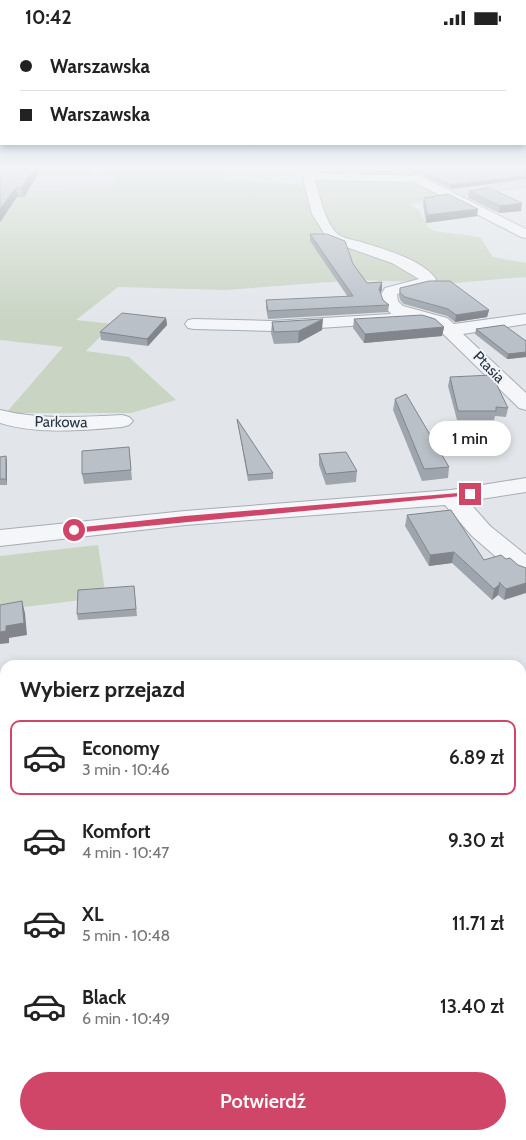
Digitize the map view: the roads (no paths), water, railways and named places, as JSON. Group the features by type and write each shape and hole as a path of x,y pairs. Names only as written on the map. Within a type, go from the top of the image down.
{"street":[{"name":"Ptasia","path":"322,220 326,230 334,238 401,262 420,271 428,279 426,282 391,291 388,296 390,303 397,310 441,322 452,330 526,404"},
{"name":"Ptasia","path":"499,220 526,234"},
{"path":"194,324 272,326 423,317"},
{"name":"Ptasia","path":"452,330 526,319"},
{"name":"Parkowa","path":"0,416 13,421 84,423 122,421"},
{"path":"0,538 185,519 451,497 526,485"},
{"path":"451,497 481,531 526,569"}]}
